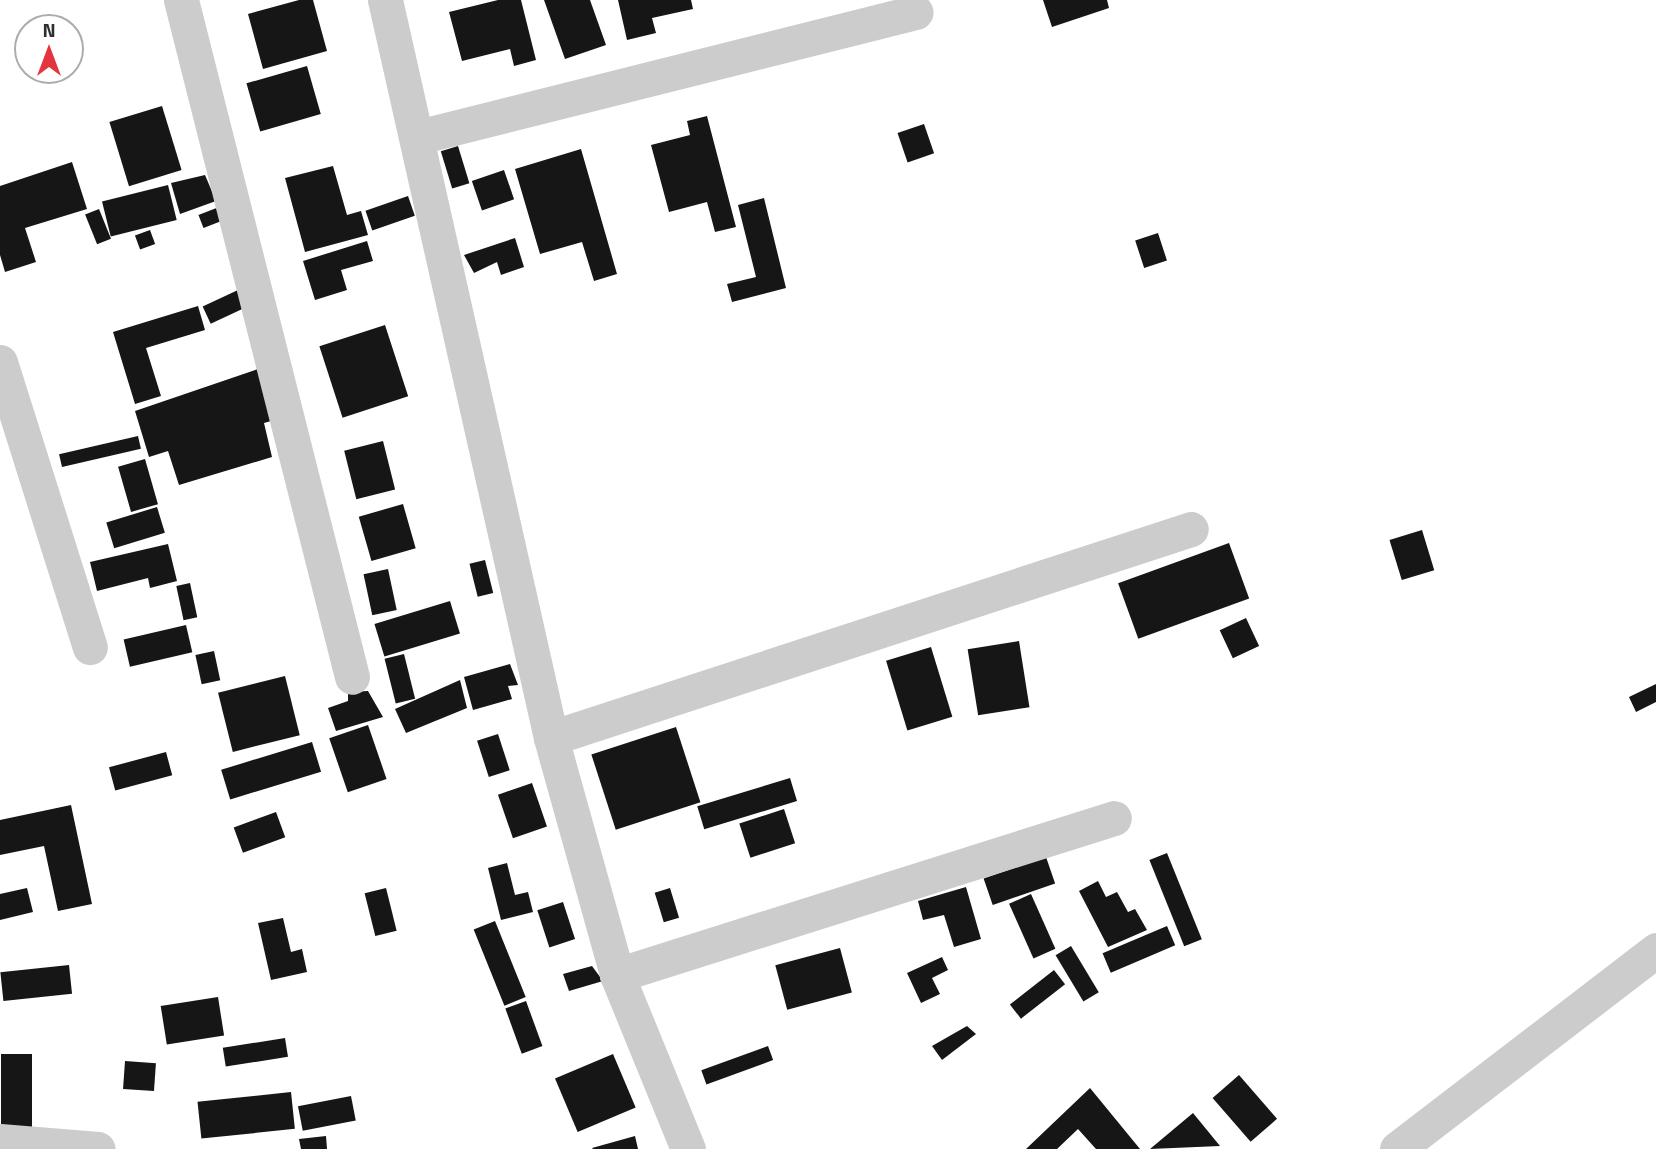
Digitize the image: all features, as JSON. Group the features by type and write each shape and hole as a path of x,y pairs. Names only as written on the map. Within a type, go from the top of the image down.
{"street":[{"path":"181,0 352,677"},
{"path":"385,0 418,136 551,738 617,975 688,1149"},
{"path":"418,136 916,12"},
{"path":"0,362 90,648"},
{"path":"551,738 1191,529"},
{"path":"617,975 1114,818"},
{"path":"1397,1149 1656,950"},
{"path":"0,1140 98,1149"}],"building":[{"path":"299,0 313,0 327,51 263,69 248,14"},
{"path":"498,0 521,0 536,60 514,66 510,49 462,61 449,12"},
{"path":"544,0 590,0 606,45 565,59"},
{"path":"618,0 691,0 693,9 652,18 656,33 627,40"},
{"path":"1043,0 1107,0 1109,8 1052,27"},
{"path":"307,66 321,114 260,131 246,83"},
{"path":"162,106 182,170 129,186 109,122"},
{"path":"707,116 736,227 715,232 707,202 669,212 651,145 690,135 687,121"},
{"path":"924,124 934,153 908,162 898,133"},
{"path":"458,146 469,183 452,189 441,151"},
{"path":"581,149 617,274 594,281 582,242 540,254 515,169"},
{"path":"72,162 87,209 25,228 36,262 5,272 0,255 0,186"},
{"path":"333,166 347,215 361,211 368,235 305,252 285,178"},
{"path":"504,170 514,199 482,210 472,181"},
{"path":"205,175 216,201 180,214 171,183"},
{"path":"168,185 177,220 111,236 102,201"},
{"path":"408,196 415,216 372,231 365,211"},
{"path":"764,198 786,288 732,302 727,284 756,277 738,205"},
{"path":"219,207 224,220 203,228 198,215"},
{"path":"99,209 111,239 97,244 85,215"},
{"path":"150,230 155,244 140,250 135,235"},
{"path":"1158,233 1167,261 1144,268 1135,240"},
{"path":"515,238 524,267 501,275 497,262 474,273 464,255"},
{"path":"367,241 373,261 341,270 347,290 315,300 303,261"},
{"path":"238,290 246,307 211,324 203,306"},
{"path":"198,306 205,330 146,348 161,396 135,404 113,332"},
{"path":"385,325 408,396 343,418 319,346"},
{"path":"258,369 278,419 264,423 272,457 179,485 168,451 149,457 135,411"},
{"path":"138,436 141,449 62,467 59,454"},
{"path":"383,441 395,490 356,499 344,451"},
{"path":"145,459 158,504 131,512 118,467"},
{"path":"403,504 416,548 371,561 359,517"},
{"path":"157,507 165,533 114,548 106,522"},
{"path":"1422,530 1434,570 1402,580 1389,540"},
{"path":"1229,543 1249,598 1138,639 1118,583"},
{"path":"168,544 177,581 150,588 148,578 97,591 90,562"},
{"path":"485,560 493,593 478,597 469,564"},
{"path":"388,569 397,610 372,615 364,574"},
{"path":"190,583 197,617 184,620 176,586"},
{"path":"450,601 460,634 384,657 374,624"},
{"path":"1246,618 1259,646 1233,658 1220,630"},
{"path":"186,625 192,652 130,667 124,639"},
{"path":"1019,641 1029,707 978,715 968,649"},
{"path":"931,647 952,717 907,731 886,661"},
{"path":"214,651 220,680 202,684 195,655"},
{"path":"404,654 415,699 396,703 385,659"},
{"path":"510,664 518,685 508,686 512,699 473,710 464,677"},
{"path":"285,676 300,735 233,752 218,693"},
{"path":"460,680 467,708 406,733 395,709"},
{"path":"1656,684 1656,702 1636,712 1629,697"},
{"path":"368,691 383,717 336,731 328,708 348,701 348,692"},
{"path":"368,725 387,779 348,792 329,738"},
{"path":"676,727 700,802 616,830 591,755"},
{"path":"498,734 510,770 489,777 477,741"},
{"path":"312,742 321,772 230,799 221,770"},
{"path":"166,752 172,775 115,790 109,767"},
{"path":"790,778 797,801 704,829 697,806"},
{"path":"532,783 547,826 513,838 498,795"},
{"path":"71,805 92,904 58,911 44,846 0,855 0,820"},
{"path":"784,809 795,843 750,858 739,824"},
{"path":"276,812 285,837 243,853 234,827"},
{"path":"1167,853 1202,939 1184,946 1149,860"},
{"path":"1046,857 1055,883 993,905 984,878"},
{"path":"507,863 515,895 528,892 533,912 501,920 488,868"},
{"path":"1098,881 1106,897 1117,892 1128,912 1135,909 1147,930 1108,947 1079,891"},
{"path":"966,887 981,939 954,947 944,915 923,920 918,901"},
{"path":"27,888 33,912 0,920 0,894"},
{"path":"386,888 397,931 375,936 365,893"},
{"path":"670,888 679,918 664,922 655,893"},
{"path":"1031,894 1055,949 1033,959 1009,904"},
{"path":"563,902 575,939 549,947 537,910"},
{"path":"283,918 291,952 302,949 307,972 271,980 258,923"},
{"path":"495,921 526,997 504,1006 474,930"},
{"path":"1167,926 1175,945 1111,973 1103,953"},
{"path":"1071,946 1099,992 1083,1002 1056,955"},
{"path":"840,948 852,992 787,1010 775,965"},
{"path":"942,957 948,970 932,978 940,994 921,1003 907,973"},
{"path":"69,965 72,994 3,1001 0,972"},
{"path":"592,966 603,981 569,991 563,974"},
{"path":"1054,970 1065,984 1021,1019 1010,1004"},
{"path":"218,997 224,1036 167,1045 161,1006"},
{"path":"526,1001 542,1046 522,1054 505,1009"},
{"path":"967,1026 976,1034 942,1060 932,1046"},
{"path":"285,1038 288,1057 226,1067 223,1048"},
{"path":"768,1046 773,1060 706,1084 701,1070"},
{"path":"1,1054 32,1054 32,1133 1,1133"},
{"path":"613,1054 636,1107 578,1132 555,1079"},
{"path":"125,1061 156,1063 154,1091 123,1089"},
{"path":"1239,1075 1277,1119 1251,1142 1213,1098"},
{"path":"1090,1088 1140,1149 1096,1149 1078,1129 1057,1149 1026,1149"},
{"path":"291,1092 295,1129 201,1139 198,1102"},
{"path":"351,1096 356,1121 303,1131 298,1106"},
{"path":"1193,1113 1220,1146 1150,1149"},
{"path":"326,1136 327,1149 301,1149 299,1139"},
{"path":"635,1136 638,1149 592,1148"}]}
